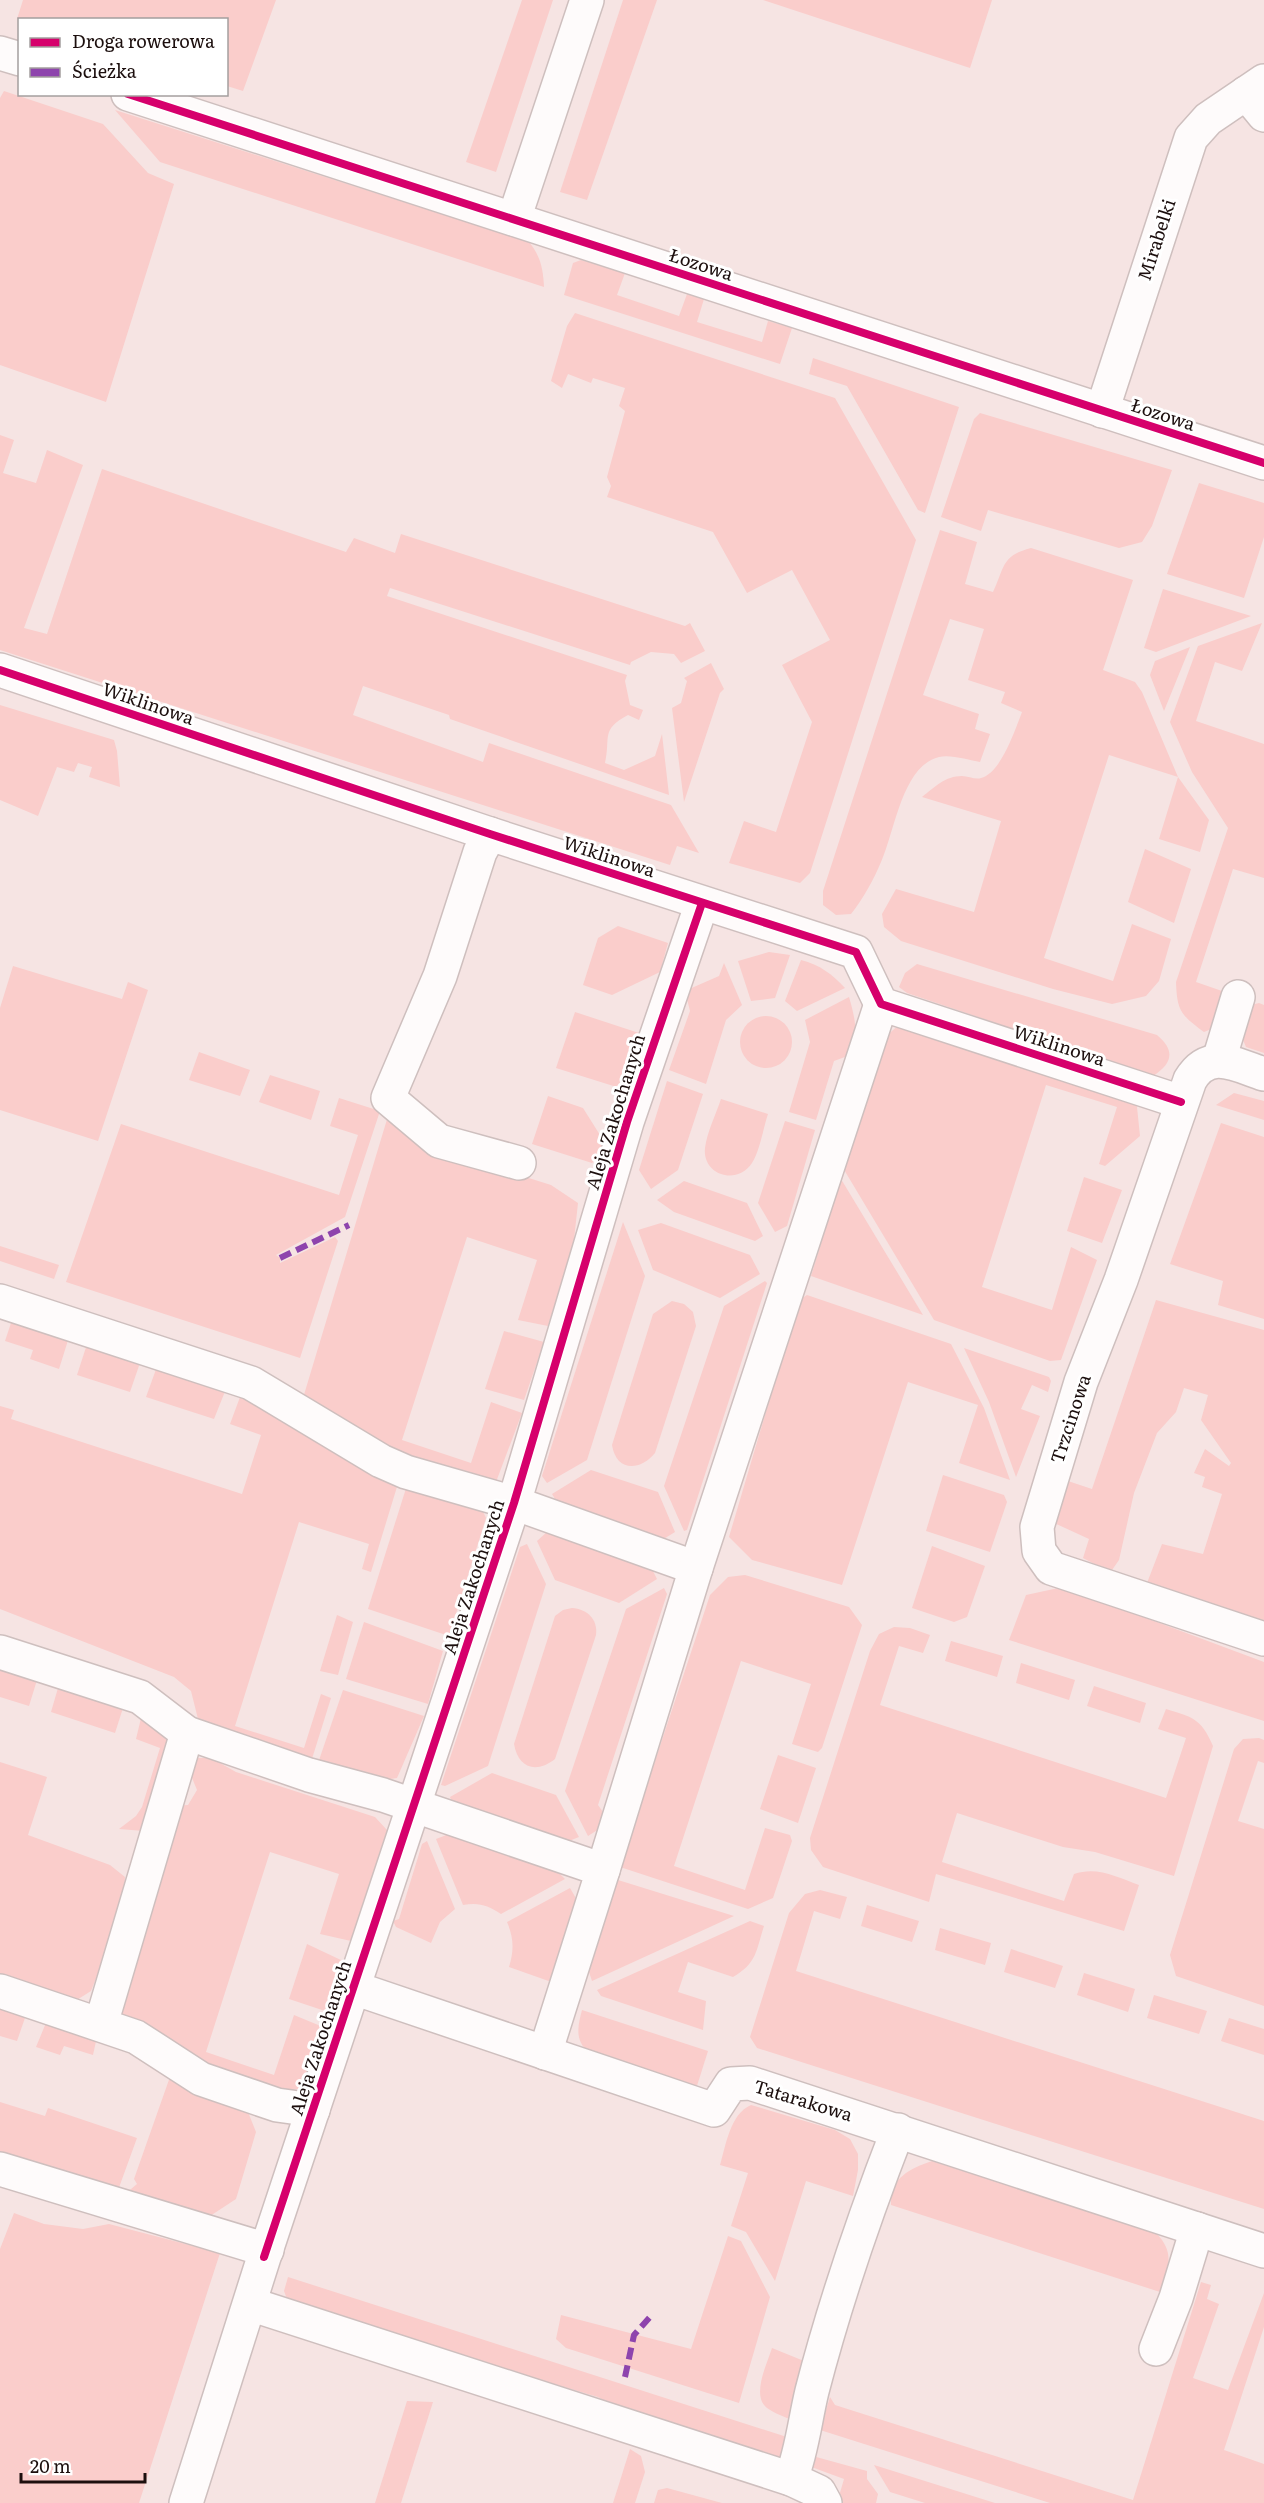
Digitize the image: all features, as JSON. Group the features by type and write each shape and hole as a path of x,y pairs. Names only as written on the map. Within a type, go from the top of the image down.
{"street":[{"path":"514,219 587,0"},
{"path":"0,53 18,58"},
{"name":"Łozowa","path":"134,96 1264,463"},
{"name":"Mirabelki","path":"1102,411 1191,138 1208,119 1258,96"},
{"name":"Wiklinowa","path":"0,670 490,834 856,952 881,1004 1181,1102"},
{"path":"490,834 480,852 440,976 388,1098 439,1141 519,1163"},
{"name":"Aleja Zakochanych","path":"186,2503 266,2253 514,1503 627,1122 702,903"},
{"name":"Trzcinowa","path":"1239,997 1213,1061 1196,1071 1181,1102 1121,1280 1081,1382 1037,1527 1039,1551 1051,1568 1264,1639"},
{"path":"545,2053 696,1568 881,1004"},
{"path":"1213,1061 1264,1074"},
{"path":"0,1301 251,1383 381,1461 406,1472 514,1503 696,1568"},
{"path":"0,1652 140,1697 187,1733 603,1870"},
{"path":"101,2024 187,1733"},
{"name":"Tatarakowa","path":"354,1988 714,2110 731,2084 750,2083 1264,2251"},
{"path":"0,1991 136,2037 201,2079 277,2105 313,2110"},
{"path":"791,2480 799,2458 812,2391 821,2360 870,2202 898,2130"},
{"path":"3,2180 266,2253"},
{"path":"1156,2349 1176,2298 1197,2229"},
{"path":"250,2304 791,2480 819,2492 825,2503"}],"shaded area":[{"path":"23,0 276,0 243,91 228,86 228,18 17,19"},
{"path":"522,0 553,0 496,172 466,162"},
{"path":"623,0 657,0 587,200 560,192"},
{"path":"763,0 992,0 970,68"},
{"path":"4,91 103,124 148,173 174,184 106,402 0,365 0,98"},
{"path":"115,110 529,242 541,263 544,287 160,162"},
{"path":"581,260 625,273 617,295 679,316 687,294 704,299 697,322 762,342 768,321 792,328 780,364 564,295 573,263"},
{"path":"575,313 835,398 916,540 810,873 800,883 729,863 744,821 776,832 812,722 782,665 830,640 792,570 747,593 713,532 607,497 611,486 607,477 625,411 619,406 625,388 593,378 591,383 568,374 562,388 551,381 567,326"},
{"path":"813,358 959,407 925,513 918,510 847,386 809,374"},
{"path":"980,413 1172,470 1152,526 1142,542 1119,548 988,510 981,531 941,517 974,419"},
{"path":"0,435 14,440 3,473 36,483 47,450 83,465 24,628 47,634 102,469 346,552 354,538 395,553 401,534 685,626 690,623 705,651 681,663 674,654 651,652 631,662 630,665 390,588 387,596 627,675 625,681 630,705 643,710 639,720 628,715 613,725 608,735 605,763 624,770 655,756 662,734 669,795 450,719 449,715 363,686 353,715 483,762 489,743 671,805 699,853 677,846 670,865 0,650"},
{"path":"1199,483 1264,503 1264,537 1244,598 1167,574"},
{"path":"940,530 977,542 965,584 993,592 1002,569 1009,559 1031,548 1133,580 1103,670 1135,682 1142,692 1178,777 1109,755 1044,958 1113,981 1132,924 1171,939 1159,981 1146,996 1112,1004 1053,989 901,941 884,927 882,914 896,889 974,912 1001,821 922,797 950,778 962,776 979,778 988,774 1001,760 1022,712 1001,703 1005,692 968,680 984,629 950,619 923,695 979,714 975,729 990,734 980,762 943,756 926,763 908,786 881,862 868,889 851,914 836,915 823,905 823,891"},
{"path":"1163,589 1251,616 1156,652 1144,648"},
{"path":"1262,623 1242,671 1215,662 1196,721 1264,744 1264,878 1233,869 1196,982 1222,991 1224,997 1214,1028 1204,1032 1182,1012 1176,982 1228,828 1192,772 1170,722 1198,646"},
{"path":"1190,647 1164,711 1150,675 1155,661"},
{"path":"711,663 724,689 720,693 684,802 672,708 681,703 687,681 684,678"},
{"path":"0,705 114,740 120,787 89,777 92,767 78,763 74,772 57,767 38,816 0,800"},
{"path":"1178,777 1209,820 1200,852 1159,839"},
{"path":"1145,849 1191,869 1174,923 1128,902"},
{"path":"618,926 668,943 660,972 612,995 583,985 598,938"},
{"path":"769,952 790,955 775,998 751,1001 738,961"},
{"path":"801,960 825,971 845,988 797,1011 785,1001"},
{"path":"724,963 742,1005 726,1020 706,1084 669,1070 690,1011 687,990 719,976"},
{"path":"917,964 1157,1035 1167,1046 1168,1062 1153,1076 907,993 899,987 905,973"},
{"path":"13,966 122,999 128,982 148,990 98,1141 0,1110 0,1008"},
{"path":"849,997 855,1025 853,1054 834,1061 816,1120 789,1112 810,1042 805,1020"},
{"path":"1259,1003 1264,1005 1264,1053 1246,1047 1241,1035 1251,1005"},
{"path":"575,1012 639,1033 623,1089 556,1068"},
{"path":"761,1016 771,1016 785,1023 792,1042 785,1061 771,1068 761,1068 751,1064 744,1057 740,1047 740,1037 744,1027 751,1020"},
{"path":"900,1024 1133,1098 1137,1107 1140,1136 1105,1166 1099,1164 1117,1107 1046,1085 982,1287 1052,1310 1071,1247 1097,1260 1061,1360 1050,1361 934,1320 843,1168 885,1037"},
{"path":"199,1052 250,1070 240,1096 189,1080"},
{"path":"270,1075 320,1091 311,1120 259,1102"},
{"path":"667,1081 703,1094 678,1170 651,1189 639,1170"},
{"path":"1234,1093 1264,1101 1264,1120 1216,1105"},
{"path":"548,1096 583,1108 605,1143 603,1151 592,1163 532,1144"},
{"path":"339,1098 380,1111 345,1217 276,1255 280,1258 280,1263 335,1237 338,1241 300,1358 66,1282 121,1124 339,1195 358,1135 330,1126"},
{"path":"721,1099 768,1114 755,1158 746,1170 738,1174 722,1174 715,1171 709,1165 706,1157 705,1148 708,1136"},
{"path":"388,1116 424,1145 551,1185 578,1203 573,1249 548,1326 518,1320 537,1260 467,1237 402,1440 471,1463 491,1402 522,1413 496,1482 384,1450 303,1398"},
{"path":"785,1121 815,1130 787,1226 775,1232 758,1203"},
{"path":"1221,1123 1264,1137 1264,1319 1218,1305 1223,1281 1170,1264"},
{"path":"1084,1177 1122,1190 1102,1243 1067,1231"},
{"path":"841,1179 923,1315 811,1276"},
{"path":"684,1181 747,1203 763,1236 755,1241 674,1212 657,1200"},
{"path":"623,1222 645,1276 587,1460 547,1483 542,1476"},
{"path":"661,1223 750,1255 760,1274 720,1298 653,1270 638,1230"},
{"path":"0,1246 59,1265 54,1279 0,1261"},
{"path":"765,1281 767,1283 687,1530 684,1531 664,1486 724,1306"},
{"path":"807,1295 951,1344 984,1408 1010,1480 959,1463 978,1405 908,1382 842,1585 752,1560 729,1537 799,1300"},
{"path":"1156,1300 1264,1330 1264,1621 1147,1583 1162,1544 1203,1554 1222,1494 1202,1487 1205,1477 1194,1473 1205,1449 1229,1466 1231,1463 1201,1420 1208,1395 1184,1388 1176,1412 1157,1433 1134,1493 1119,1560 1112,1570 1106,1570 1083,1558 1089,1539 1052,1522 1062,1479 1092,1489"},
{"path":"672,1301 684,1304 693,1312 696,1326 655,1453 642,1463 629,1466 618,1460 612,1445 653,1314"},
{"path":"14,1314 70,1334 59,1369 30,1359 33,1350 5,1341"},
{"path":"504,1331 544,1342 524,1400 485,1389"},
{"path":"89,1338 142,1357 130,1392 77,1375"},
{"path":"964,1348 1049,1377 1051,1381 1048,1392 1032,1385 1021,1409 1040,1416 1016,1477 989,1402"},
{"path":"159,1361 228,1384 214,1419 146,1397"},
{"path":"243,1389 400,1477 371,1572 362,1569 369,1544 299,1522 235,1726 304,1748 321,1694 331,1698 311,1762 240,1737 198,1719 191,1691 174,1677 0,1609 0,1406 14,1410 11,1419 242,1494 261,1435 230,1424"},
{"path":"591,1470 658,1492 675,1532 662,1540 564,1514 552,1494"},
{"path":"943,1475 1004,1495 1007,1502 990,1552 926,1531"},
{"path":"408,1482 479,1503 486,1518 449,1636 368,1609"},
{"path":"559,1529 647,1559 657,1579 619,1603 555,1580 537,1541 547,1532"},
{"path":"527,1544 546,1584 488,1766 445,1786 441,1785 520,1547"},
{"path":"932,1546 985,1566 967,1617 954,1622 912,1608"},
{"path":"745,1575 849,1607 862,1625 822,1748 818,1752 792,1744 811,1684 741,1661 674,1866 745,1890 765,1828 790,1835 792,1841 773,1898 748,1909 620,1867 710,1595 728,1577"},
{"path":"1063,1587 1264,1662 1264,1721 1009,1640 1026,1595"},
{"path":"664,1588 667,1594 598,1805 610,1822 588,1836 565,1791 626,1609"},
{"path":"572,1608 582,1610 590,1616 595,1624 596,1635 555,1759 541,1766 529,1766 519,1759 514,1744 555,1616 563,1610"},
{"path":"337,1615 353,1622 338,1675 320,1671"},
{"path":"364,1622 443,1651 428,1704 346,1679"},
{"path":"894,1627 910,1628 930,1635 923,1653 899,1646 880,1705 1166,1798 1186,1738 1158,1729 1166,1709 1189,1717 1200,1724 1213,1746 1174,1876 1095,1852 1063,1847 957,1813 942,1862 1064,1901 1074,1874 1082,1872 1107,1873 1139,1885 1124,1931 936,1874 929,1902 823,1867 811,1850 810,1838 870,1651 879,1634"},
{"path":"951,1641 1003,1656 997,1677 945,1661"},
{"path":"1021,1663 1075,1680 1069,1700 1016,1683"},
{"path":"0,1669 37,1680 29,1706 0,1697"},
{"path":"1094,1686 1146,1703 1140,1723 1087,1706"},
{"path":"58,1688 123,1708 115,1733 51,1712"},
{"path":"343,1690 424,1716 397,1778 370,1782 317,1766"},
{"path":"142,1714 174,1744 144,1831 119,1829 136,1816 142,1807 160,1748 136,1739"},
{"path":"1243,1739 1264,1740 1264,1763 1258,1761 1238,1821 1264,1829 1264,2006 1176,1976 1170,1955 1234,1749"},
{"path":"778,1755 816,1768 798,1823 760,1809"},
{"path":"196,1758 211,1758 236,1772 375,1817 387,1830 351,1941 320,1934 339,1874 270,1852 206,2052 274,2075 294,2015 323,2027 313,2066 298,2089 281,2092 204,2070 124,2019 114,2002 174,1806 188,1805 197,1790 190,1773"},
{"path":"0,1762 47,1777 28,1835 110,1865 125,1877 123,1910 91,1991 72,2003 0,1980"},
{"path":"492,1773 556,1795 579,1837 559,1845 456,1813 450,1797"},
{"path":"449,1834 553,1867 565,1879 501,1914 483,1905 463,1905 436,1839"},
{"path":"427,1841 455,1909 440,1922 431,1943 396,1927 393,1921 399,1919 422,1844"},
{"path":"618,1880 734,1916 592,1981 589,1972"},
{"path":"570,1888 581,1907 557,1984 509,1967 512,1944 507,1922"},
{"path":"820,1890 847,1897 840,1919 814,1911 796,1971 1264,2121 1264,2209 757,2048 750,2037 789,1913 805,1894"},
{"path":"867,1905 919,1921 912,1942 861,1926"},
{"path":"750,1921 764,1926 754,1956 741,1972 733,1977 688,1962 678,1992 706,2001 703,2030 601,1996 597,1990"},
{"path":"940,1928 991,1943 985,1965 935,1950"},
{"path":"307,1944 343,1961 328,2012 289,1999"},
{"path":"1011,1949 1063,1966 1055,1988 1004,1972"},
{"path":"1084,1973 1135,1989 1128,2012 1077,1995"},
{"path":"1154,1995 1207,2011 1199,2034 1147,2018"},
{"path":"0,2003 27,2012 17,2041 0,2036"},
{"path":"582,2010 708,2051 696,2089 589,2052 581,2043 578,2032"},
{"path":"48,2018 98,2032 93,2055 64,2046 60,2055 36,2047"},
{"path":"1229,2018 1264,2029 1264,2055 1221,2041"},
{"path":"171,2074 248,2112 256,2132 236,2199 207,2218 124,2195 137,2184 134,2179"},
{"path":"0,2102 45,2116 48,2108 137,2138 117,2193 0,2155"},
{"path":"751,2105 835,2130 850,2139 858,2154 858,2170 853,2196 806,2181 775,2281 746,2232 731,2226 748,2173 720,2165 727,2140 738,2115"},
{"path":"932,2161 1156,2233 1168,2254 1168,2268 1160,2292 891,2205 897,2181 916,2167"},
{"path":"14,2213 44,2224 83,2229 109,2224 220,2253 139,2503 0,2503 0,2249"},
{"path":"728,2236 741,2241 770,2297 739,2403 566,2348 556,2339 561,2315 691,2349"},
{"path":"288,2277 790,2438 784,2453 779,2458 612,2405 598,2397 455,2355 287,2299 284,2291"},
{"path":"1201,2282 1211,2285 1207,2299 1219,2304 1193,2378 1228,2390 1264,2293 1264,2327 1224,2450 1264,2464 1264,2503 1050,2503 820,2430 830,2397 835,2405 1133,2500"},
{"path":"772,2348 804,2361 794,2421 777,2414 762,2403 760,2388"},
{"path":"407,2401 433,2402 401,2503 375,2503"},
{"path":"630,2449 641,2456 645,2472 635,2503 613,2503"},
{"path":"809,2455 867,2471 867,2479 878,2494 876,2503 837,2503 844,2479 806,2465"},
{"path":"874,2465 995,2503 925,2503 890,2492"},
{"path":"667,2488 722,2503 654,2503 658,2490"}],"marked path":[{"path":"280,1258 349,1225"},
{"path":"625,2377 634,2335 650,2317"}],"cycle path":[{"path":"134,96 1264,463"},
{"path":"0,670 490,834 856,952 881,1004 1181,1102"},
{"path":"264,2257 514,1503 627,1122 702,903"}]}
